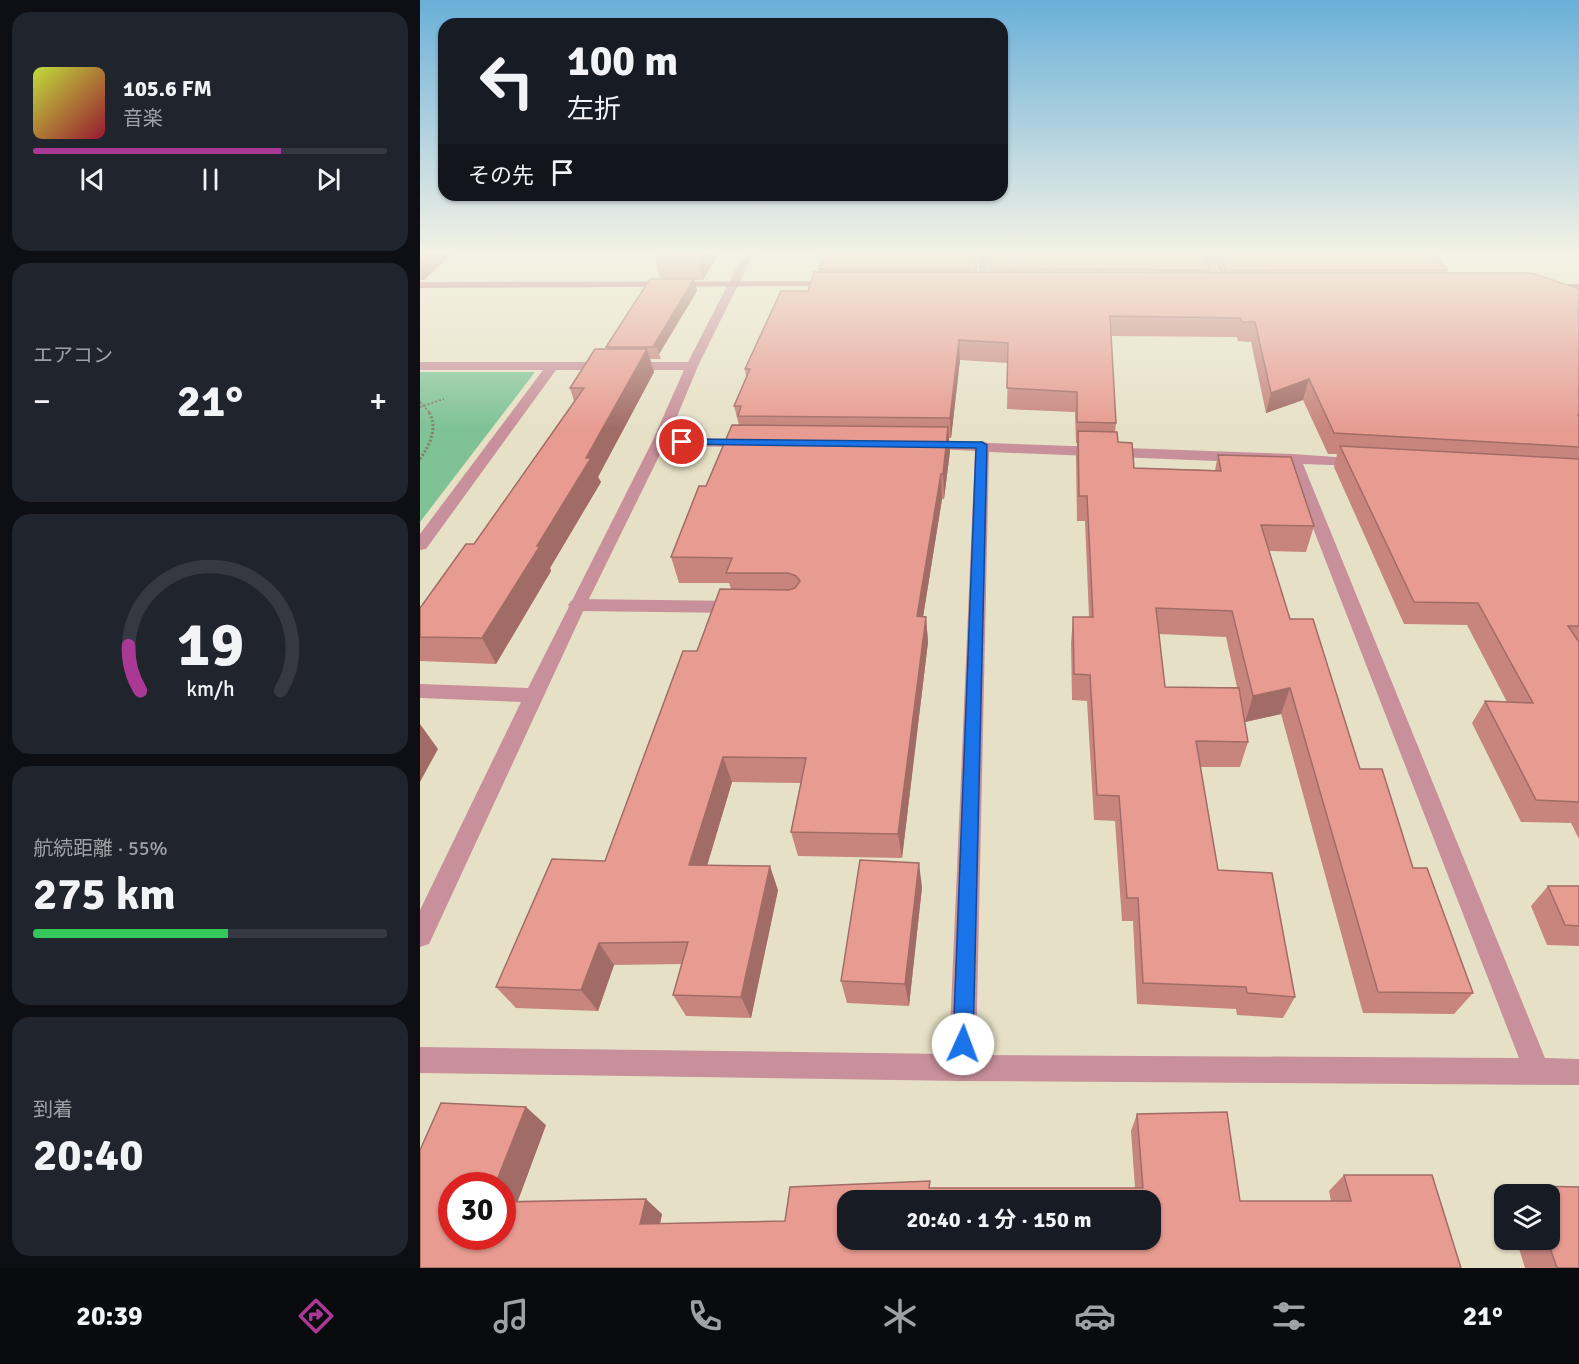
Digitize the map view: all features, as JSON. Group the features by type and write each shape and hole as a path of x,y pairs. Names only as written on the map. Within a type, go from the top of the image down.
{"street":[{"path":"420,936 721,310"},
{"path":"420,366 692,366"},
{"path":"420,545 552,366"},
{"path":"659,442 766,443"},
{"path":"910,444 982,445 1376,463"},
{"path":"962,1068 982,445"},
{"path":"1293,458 1537,1071"},
{"path":"577,605 760,607"},
{"path":"420,691 535,695"},
{"path":"420,1060 962,1068 1579,1072"}],"path":[{"path":"420,402 425,405 433,422 432,445 420,459"}],"green space":[{"path":"420,372 535,372 420,522"}],"building":[{"path":"630,310 675,310 654,345 657,347 606,347"},
{"path":"772,310 1579,310 1579,447 1334,433 1309,379 1271,393 1255,322 1242,322 1240,318 1110,316 1116,423 1077,422 1077,392 1007,388 1008,343 959,340 950,418 738,416 741,406 734,406 750,369 745,369"},
{"path":"595,349 647,349 586,458 591,458 537,546 540,546 482,638 420,637 420,608 466,544 474,544 584,388 570,388"},
{"path":"732,425 948,427 943,474 941,474 917,616 926,617 898,834 791,832 806,758 723,757 689,865 770,866 741,997 673,995 688,942 599,943 581,990 496,987 552,859 605,861 683,651 697,651 720,589 788,590 795,588 800,581 796,576 788,573 726,573 732,558 671,557 699,486 706,486"},
{"path":"1078,431 1117,432 1118,442 1132,443 1134,468 1221,471 1218,455 1291,457 1314,526 1261,525 1290,619 1313,619 1360,769 1382,769 1413,868 1427,868 1473,993 1378,992 1290,688 1253,696 1232,611 1156,608 1165,687 1239,688 1248,742 1196,741 1218,870 1272,873 1295,997 1247,993 1246,987 1143,983 1138,898 1127,898 1119,796 1097,795 1090,675 1074,674 1073,617 1093,617 1087,496 1079,496"},
{"path":"1340,446 1579,459 1579,626 1568,626 1579,642 1579,802 1536,800 1485,701 1533,703 1478,603 1414,602"},
{"path":"860,860 919,863 905,984 841,981"},
{"path":"1548,886 1579,886 1579,926 1565,925"},
{"path":"441,1103 526,1107 500,1172 438,1172 438,1250 516,1250 516,1202 646,1199 640,1224 785,1221 790,1187 930,1181 929,1188 1143,1188 1137,1114 1227,1112 1240,1201 1351,1201 1344,1175 1432,1175 1461,1268 420,1268 420,1150"},
{"path":"1560,1187 1579,1187 1579,1268 1557,1268 1551,1250 1560,1250"}],"route":[{"path":"682,442 982,445 963,1044"}]}
